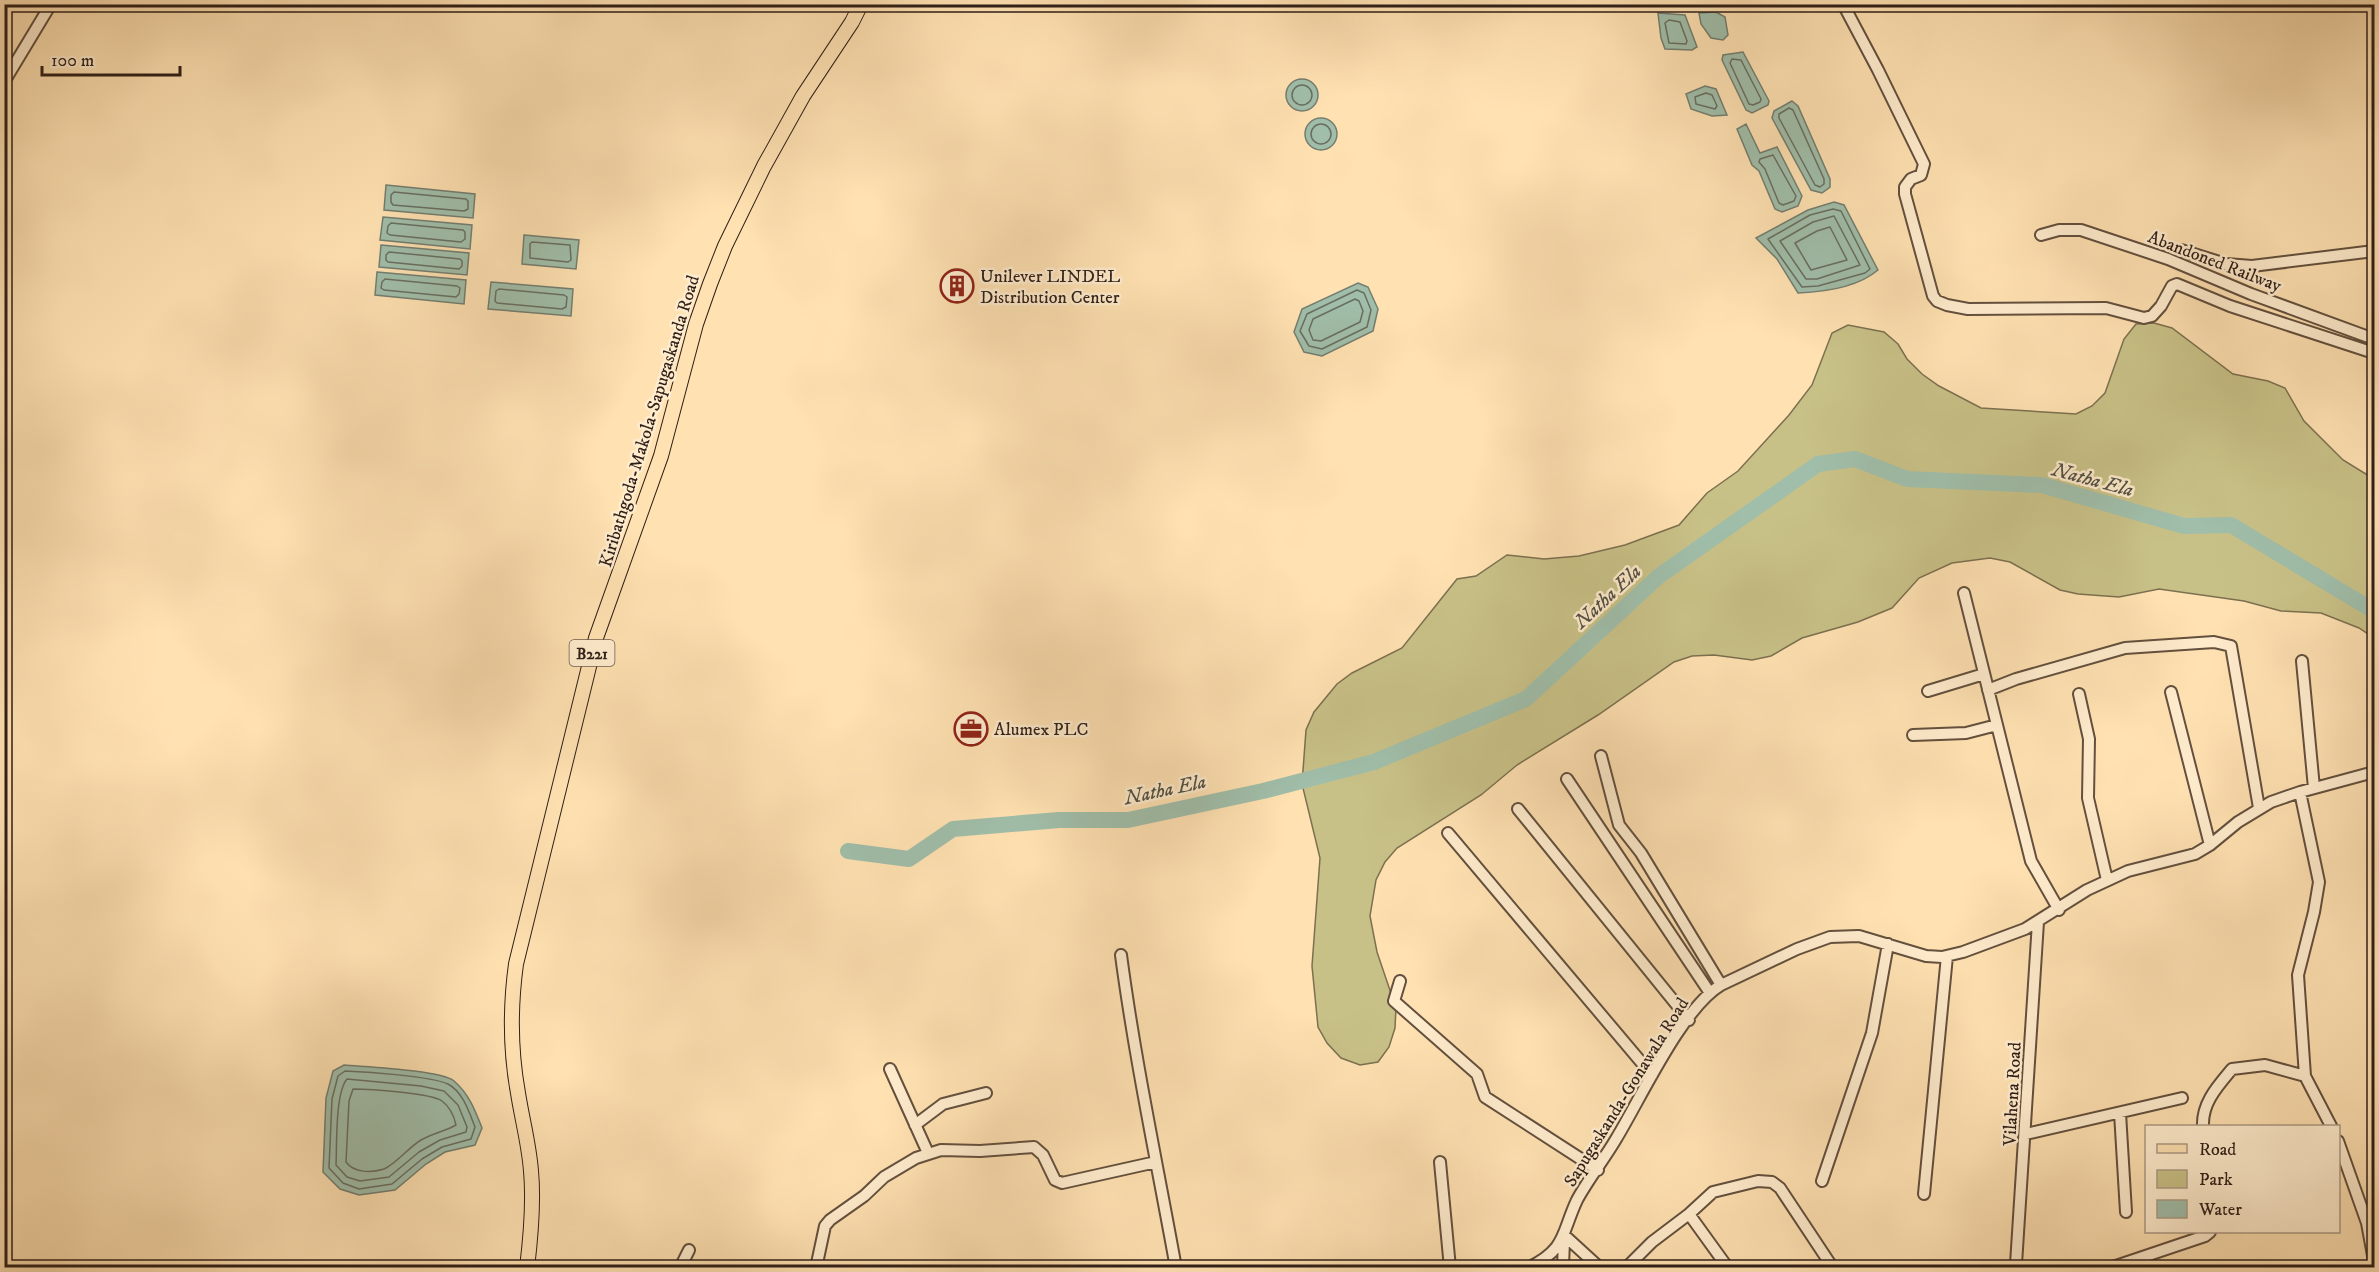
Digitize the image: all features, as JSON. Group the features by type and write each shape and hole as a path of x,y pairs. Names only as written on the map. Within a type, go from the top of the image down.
{"main road":[{"name":"Kiribathgoda-Makola-Sapugaskanda Road","path":"527,1268 531,1231 531,1170 513,1055 510,1018 512,993 516,964 593,646 661,456 696,324 725,246 764,166 802,96 852,22 861,4"}],"street":[{"path":"4,82 51,4"},
{"path":"1843,4 1924,164 1921,175 1911,179 1905,187 1905,194 1933,296 1937,301 1968,309 2106,308 2144,318 2152,316 2161,306 2172,286 2177,284 2230,306 2374,353"},
{"name":"Abandoned Railway","path":"2041,235 2059,230 2081,230 2168,259 2251,294 2374,339"},
{"path":"2181,250 2226,264 2252,266 2374,251"},
{"path":"1964,593 2031,861 2059,910"},
{"path":"1988,690 2016,679 2125,648 2214,642 2231,646 2259,808"},
{"path":"2302,660 2314,788"},
{"path":"1928,691 1984,674"},
{"path":"2171,692 2210,844"},
{"path":"2079,694 2089,739 2088,798 2107,880"},
{"path":"1913,735 1966,733 1997,725"},
{"path":"1601,756 1619,825 1641,852 1721,985"},
{"name":"Sapugaskanda-Gonawala Road","path":"1528,1268 1557,1248 1578,1199 1598,1170 1652,1075 1689,1020 1710,993 1721,985 1797,949 1830,937 1859,936 1926,956 1947,956 2014,935 2107,880 2147,865 2187,857 2210,844 2259,808 2300,792 2374,772"},
{"path":"1567,779 1710,993"},
{"path":"2300,792 2319,882 2298,975 2305,1076 2330,1125"},
{"path":"1518,809 1689,1020"},
{"path":"1448,832 1652,1075"},
{"name":"Vilahena Road","path":"2019,1268 2016,1264 2038,922"},
{"path":"1822,1181 1872,1033 1888,944"},
{"path":"1121,955 1131,1031 1176,1268"},
{"path":"1924,1194 1947,956"},
{"path":"1400,981 1394,1000 1478,1074 1485,1097 1598,1170"},
{"path":"2203,1125 2203,1115 2211,1095 2232,1069 2265,1065 2305,1076"},
{"path":"890,1069 928,1153"},
{"path":"915,1125 942,1104 986,1093"},
{"path":"2026,1134 2182,1098"},
{"path":"2120,1113 2126,1212"},
{"path":"816,1268 825,1226 830,1220 864,1196 884,1177 928,1153 941,1150 980,1151 1034,1147 1043,1155 1055,1180 1062,1183 1156,1162"},
{"path":"2340,1147 2367,1223 2374,1261"},
{"path":"1440,1162 1450,1268"},
{"path":"1626,1268 1652,1242 1689,1214 1713,1192 1758,1181 1772,1182 1780,1188 1833,1268"},
{"path":"1689,1214 1728,1268"},
{"path":"2110,1268 2209,1233"},
{"path":"1563,1268 1564,1236"},
{"path":"1564,1236 1600,1268"},
{"path":"680,1268 689,1250"}],"green space":[{"path":"2154,323 2172,328 2233,374 2268,381 2285,388 2304,421 2343,460 2374,479 2374,638 2359,628 2321,613 2281,611 2244,601 2159,589 2119,597 2078,594 2060,590 2010,562 1990,558 1952,563 1919,578 1892,608 1858,622 1802,638 1771,656 1752,660 1714,655 1692,656 1674,662 1598,715 1517,765 1481,795 1397,848 1385,862 1376,880 1370,916 1377,952 1396,1008 1395,1028 1389,1047 1378,1062 1360,1065 1341,1058 1327,1043 1318,1027 1312,966 1320,858 1302,784 1306,730 1314,712 1337,684 1352,673 1402,648 1457,579 1476,576 1507,555 1544,559 1579,556 1625,545 1679,525 1707,493 1738,471 1789,415 1812,385 1832,333 1848,325 1884,332 1898,344 1907,359 1922,374 1939,386 1981,408 2076,414 2092,406 2105,393 2124,339 2136,324"}],"water":[{"path":"1716,12 1725,17 1728,35 1723,40 1711,38 1701,24 1699,13"},
{"path":"1658,13 1685,15 1697,47 1692,50 1665,49 1661,38"},
{"path":"1743,52 1769,101 1768,105 1752,113 1746,110 1722,60 1723,55"},
{"path":"1302,79 1313,84 1318,95 1313,106 1302,111 1291,106 1286,95 1291,84"},
{"path":"1705,86 1716,89 1727,115 1712,116 1691,109 1686,94"},
{"path":"1792,101 1798,106 1830,179 1830,187 1822,193 1811,190 1772,118 1774,111"},
{"path":"1321,118 1332,123 1337,134 1332,145 1321,150 1310,145 1305,134 1310,123"},
{"path":"1746,124 1760,153 1777,147 1802,196 1798,206 1782,212 1775,209 1759,171 1752,165 1737,129"},
{"path":"386,185 475,194 473,218 384,210"},
{"path":"1834,202 1844,205 1878,270 1861,281 1851,284 1829,290 1798,293 1777,259 1756,238 1808,210"},
{"path":"383,217 472,225 470,249 380,240"},
{"path":"524,235 579,240 576,269 522,264"},
{"path":"381,245 469,253 467,275 379,267"},
{"path":"377,272 466,280 464,304 375,295"},
{"path":"491,282 573,289 571,316 488,309"},
{"path":"1358,283 1368,287 1378,309 1373,331 1322,356 1304,352 1294,332 1302,309"},
{"path":"344,1065 434,1074 454,1081 468,1097 482,1128 475,1145 445,1152 426,1164 395,1190 359,1195 340,1189 323,1172 326,1098 333,1071"}],"waterway":[{"name":"Natha Ela","path":"848,851 909,859 953,829 1059,820 1128,820 1263,791 1374,762 1526,699 1659,576 1818,464 1855,459 1907,479 2042,485 2184,526 2231,525 2374,611"}],"place":[{"name":"Unilever LINDEL Distribution Center","path":"957,286"},
{"name":"Alumex PLC","path":"971,729"}]}
